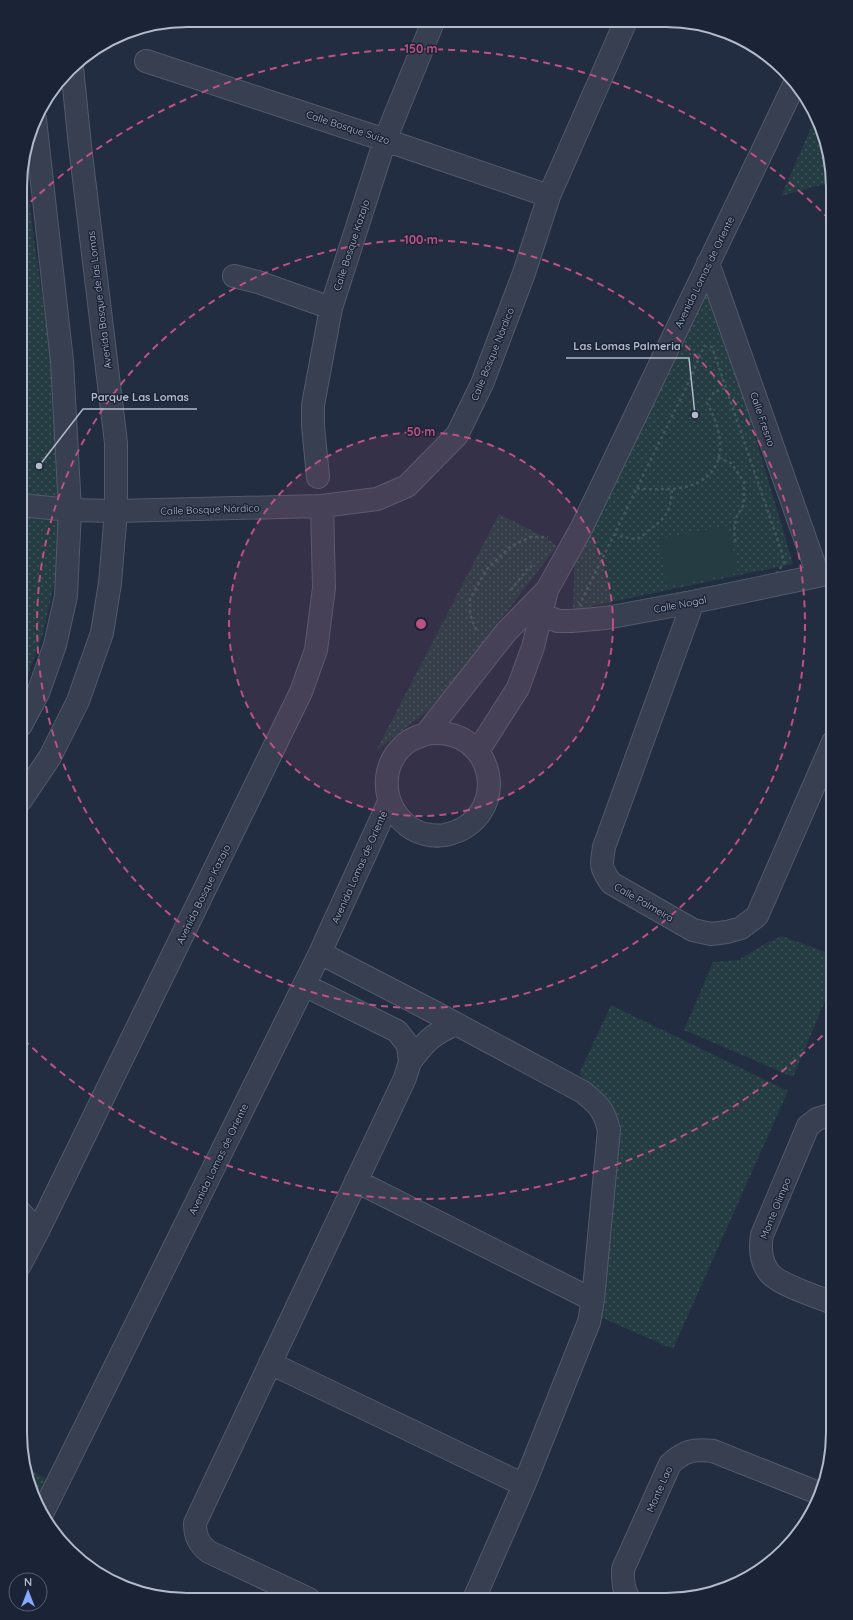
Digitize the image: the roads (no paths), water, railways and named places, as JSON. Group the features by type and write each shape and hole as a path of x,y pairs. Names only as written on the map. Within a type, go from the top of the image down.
{"street":[{"name":"Calle Bosque Kazajo","path":"318,478 313,426 313,405 331,308 385,140 431,27"},
{"name":"Calle Bosque Nórdico","path":"27,506 70,510 116,511 322,506 377,499 407,486 458,435 482,384 524,273 549,196 623,27"},
{"name":"Calle Bosque Suizo","path":"146,61 549,196"},
{"name":"Avenida Bosque de las Lomas","path":"27,791 50,758 78,701 102,632 110,583 116,511 116,443 73,75"},
{"name":"Avenida Lomas de Oriente","path":"426,734 506,632 534,612 547,590 582,527 792,89"},
{"path":"27,714 38,693 55,645 66,596 70,510 62,362 36,132"},
{"name":"Calle Fresno","path":"708,263 825,574"},
{"path":"234,276 258,282 331,308"},
{"name":"Avenida Bosque Kazajo","path":"27,1252 301,692 316,650 324,588 322,506"},
{"name":"Calle Nogal","path":"534,612 558,621 571,622 606,618 692,602 825,574"},
{"name":"Calle Palmeira","path":"692,602 604,847 601,865 604,874 611,883 692,930 711,934 741,928 757,916 826,758"},
{"path":"478,751 518,688 533,647 534,612"},
{"path":"437,732 449,733 465,740 478,751 486,765 490,781 488,797 484,807 470,824 456,832 440,836 424,834 409,827 397,816 389,802 386,785 388,768 397,752 409,740 437,732"},
{"name":"Avenida Lomas de Oriente","path":"45,1508 320,953 389,802"},
{"path":"320,953 583,1092 599,1105 606,1118 609,1130 593,1300 589,1322 524,1485 477,1593"},
{"path":"304,985 397,1031 408,1045 410,1062"},
{"path":"295,1593 209,1552 200,1545 195,1534 195,1524 405,1078 410,1062 422,1046 436,1032 456,1024"},
{"name":"Monte Olimpo","path":"826,1116 817,1119 808,1126 762,1235 761,1244 762,1256 768,1272 780,1281 826,1300"},
{"path":"356,1181 593,1300"},
{"path":"27,1219 38,1231"},
{"path":"270,1363 524,1485"},
{"name":"Monte Lao","path":"626,1593 623,1569 670,1464 679,1455 698,1449 713,1451 815,1492"}],"place":[{"name":"Las Lomas Palmeria","path":"695,415"},
{"name":"Parque Las Lomas","path":"39,466"}]}
